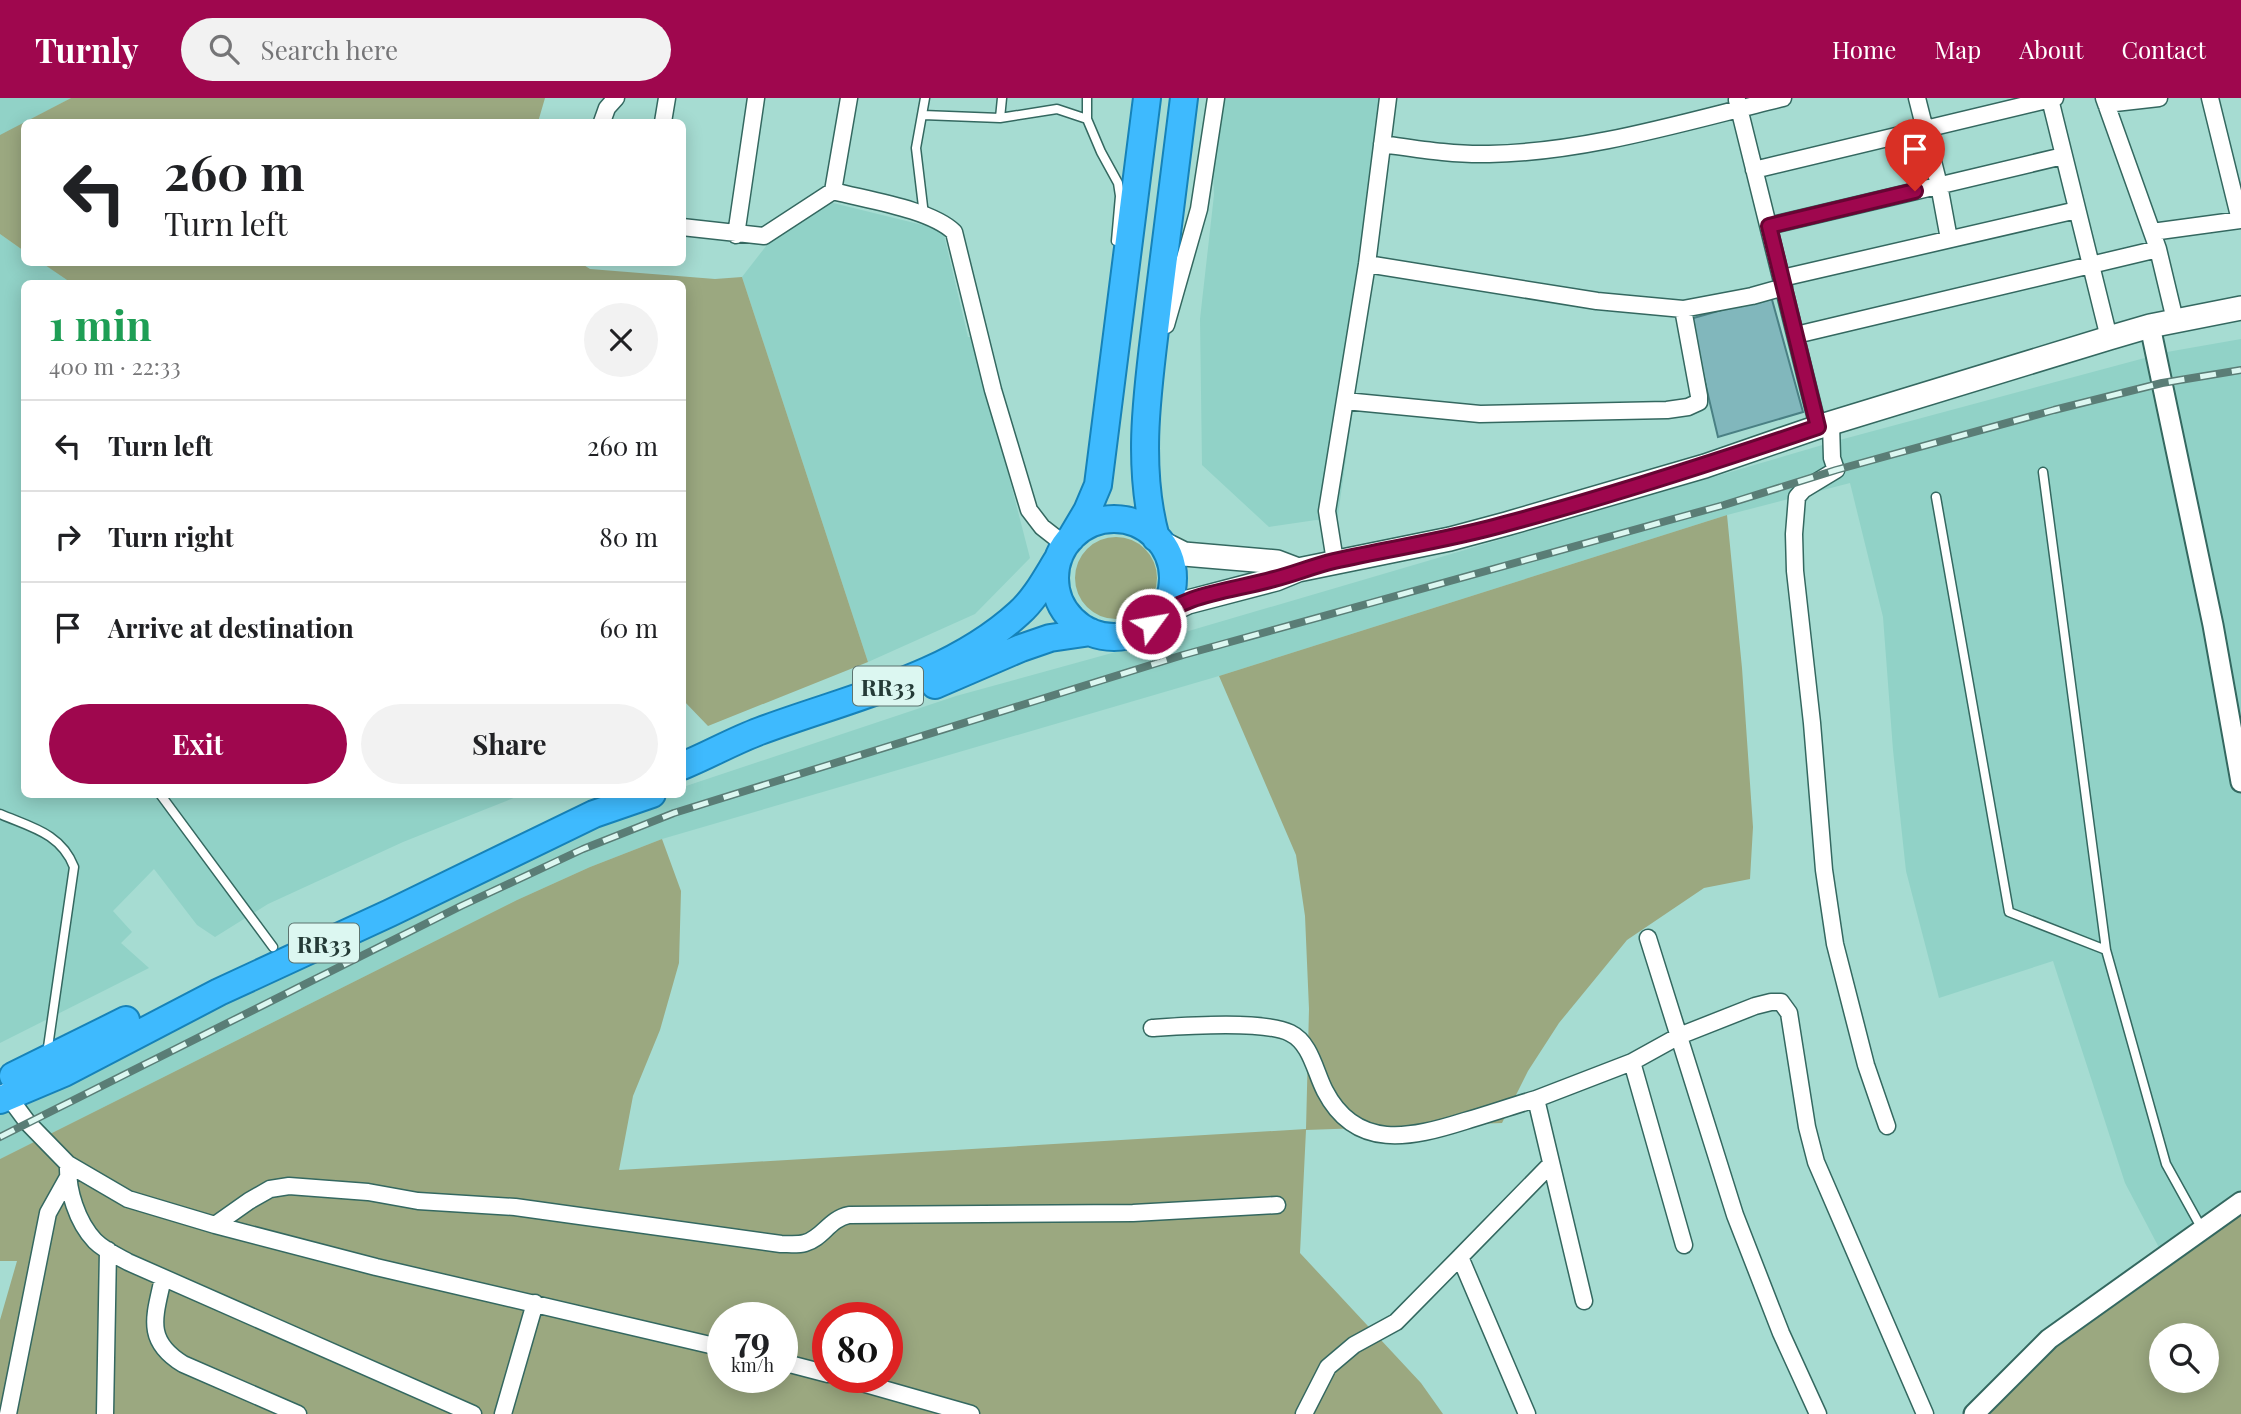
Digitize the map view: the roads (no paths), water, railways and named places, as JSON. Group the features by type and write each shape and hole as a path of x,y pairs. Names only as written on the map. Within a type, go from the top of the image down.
{"highway":[{"path":"1091,632 1076,622 1064,609 1057,592 1055,574 1065,547 1087,511 1098,485 1147,98"},
{"path":"1160,615 1173,585 1172,569 1148,510 1145,483 1148,388 1184,98"},
{"name":"RR33","path":"686,764 757,732 911,678 948,661 998,631 1021,611 1035,595 1065,547 1093,523 1121,519 1146,529 1158,540"},
{"name":"RR33","path":"686,783 763,748 915,694 1021,648 1050,638 1091,632 1103,636 1128,635 1140,631 1160,615"},
{"name":"RR33","path":"2,1091 46,1060 273,947 601,798"},
{"name":"RR33","path":"2,1091 64,1073 219,992 594,814 640,798"}],"main road":[{"name":"RR33","path":"1160,615 1206,596 1276,579 1298,570 1450,539 1705,466 1825,426 2150,326 2241,308"},
{"name":"RR33","path":"1158,540 1184,554 1277,562 1298,570"}],"street":[{"path":"603,119 607,108 616,98"},
{"path":"664,119 667,98"},
{"path":"736,234 756,98"},
{"path":"686,228 764,236 833,191 849,98"},
{"path":"1148,388 1199,209 1216,98"},
{"path":"1335,561 1327,511 1367,264 1388,98"},
{"path":"1382,144 1450,154 1541,150 1637,134 1738,103 1783,98"},
{"path":"1917,98 1949,239"},
{"path":"2159,98 2105,101 2158,250 2175,320"},
{"path":"2152,232 2240,220 2210,98"},
{"path":"1754,170 2052,99 2063,156 2109,338"},
{"path":"1738,103 1796,335 1836,470 1803,490 1797,497 1795,570 1812,723 1824,870 1835,944 1866,1065 1887,1126"},
{"path":"1769,226 2063,156"},
{"path":"833,191 924,215 944,223 954,232 993,390 1029,510 1042,527 1065,547"},
{"path":"1367,264 1597,301 1683,309 1752,296 1783,282 1949,239 2077,210"},
{"path":"1796,335 2158,250"},
{"path":"1345,401 1480,414 1590,413 1688,407 1699,402 1699,396 1683,309"},
{"path":"2150,326 2213,625 2241,782"},
{"path":"1648,938 1735,1215 1781,1333 1818,1414"},
{"path":"1152,1028 1257,1026 1291,1033 1301,1041 1313,1062 1332,1105 1344,1116 1371,1132 1395,1136 1422,1135 1536,1099 1632,1062 1679,1036 1771,1002 1781,1002 1789,1013 1807,1127 1816,1162 1925,1414"},
{"path":"1632,1062 1684,1245"},
{"path":"2,1091 68,1172 80,1218 95,1241 108,1250 163,1278 473,1414"},
{"path":"1536,1099 1584,1301"},
{"path":"1304,1414 1328,1367 1353,1345 1396,1322 1551,1164"},
{"path":"68,1172 128,1199 215,1225 376,1267 707,1344"},
{"path":"8,1414 48,1213 68,1172"},
{"path":"215,1225 249,1200 270,1189 289,1186 515,1207 798,1244 814,1238 838,1217 849,1215 1133,1213 1277,1205"},
{"path":"1974,1414 2049,1339 2241,1202"},
{"path":"105,1414 108,1250"},
{"path":"1460,1257 1527,1414"},
{"path":"163,1278 154,1321 158,1340 167,1355 298,1414"},
{"path":"503,1414 535,1303"},
{"path":"897,1393 971,1414"}],"lane":[{"path":"924,215 916,148 925,98"},
{"path":"1000,118 1002,98"},
{"path":"1087,98 1087,119 1118,183 1120,196 1115,255"},
{"path":"923,115 1000,118 1057,109 1087,119"},
{"path":"1115,268 1121,312"},
{"path":"2043,472 2106,950 2166,1164 2202,1229"},
{"path":"1936,497 2009,912 2106,950"},
{"path":"163,798 273,947"},
{"path":"0,814 50,836 61,844 74,867 46,1060"}],"railway":[{"path":"0,1137 461,906 583,849 674,813 1183,655 1724,505 1836,470 2162,383 2241,370"}]}
